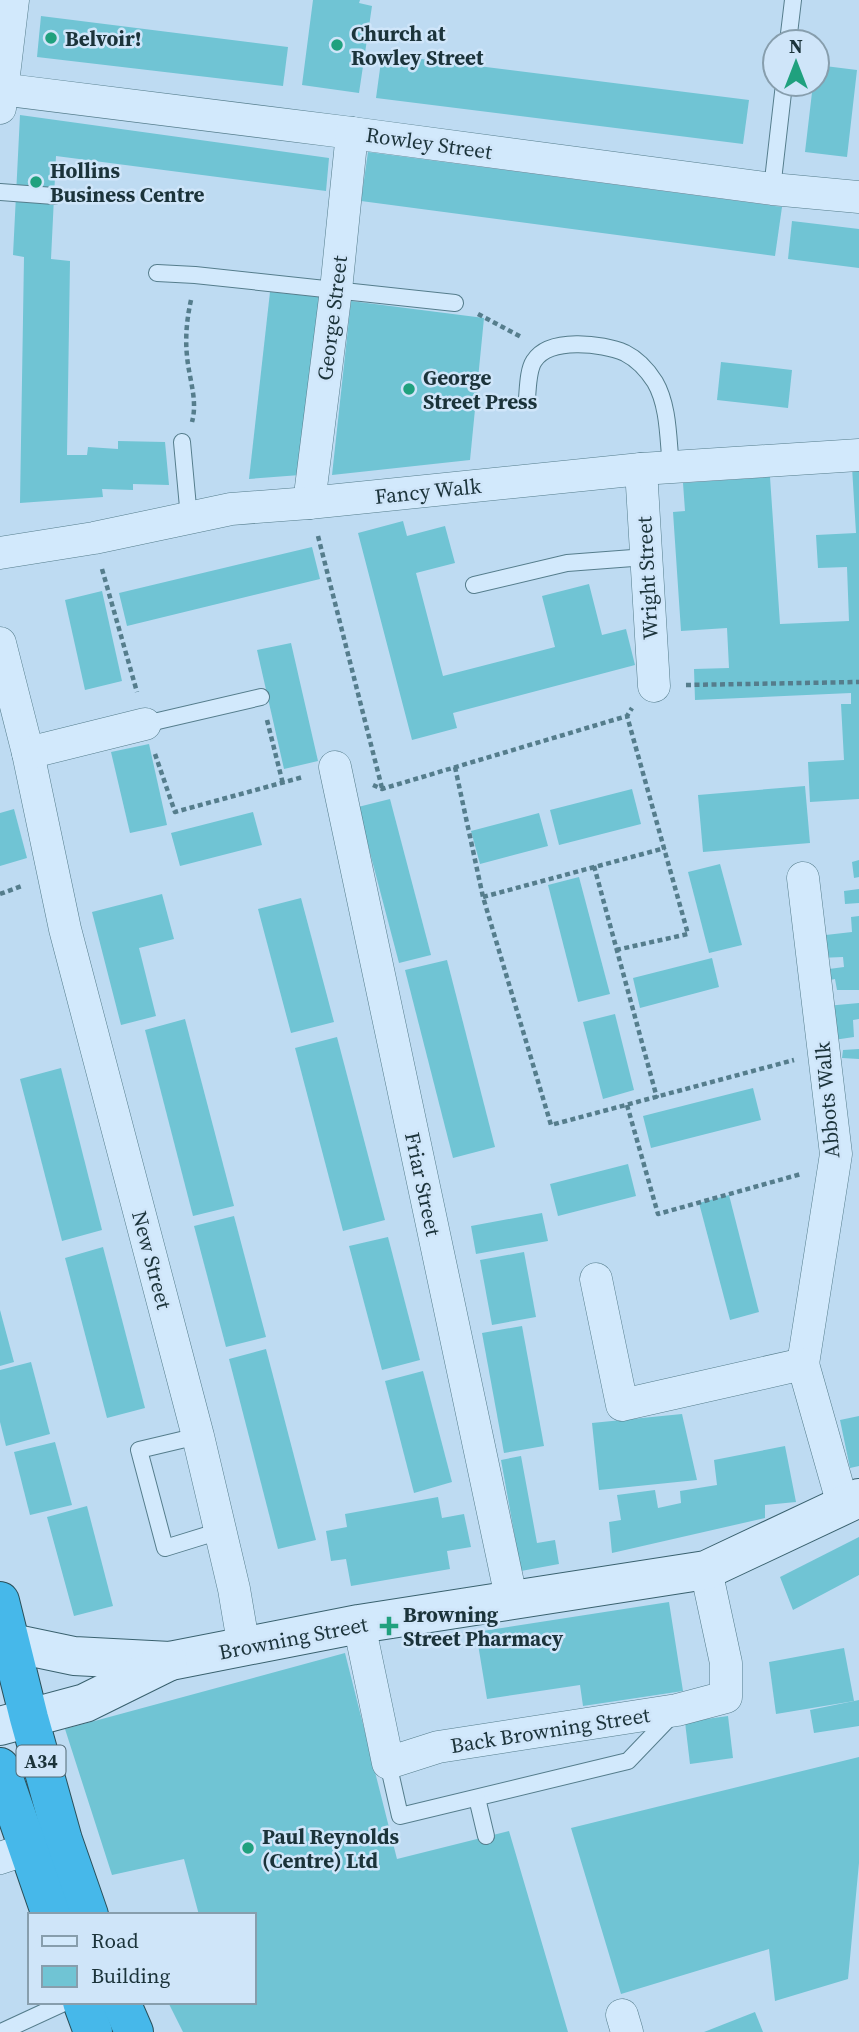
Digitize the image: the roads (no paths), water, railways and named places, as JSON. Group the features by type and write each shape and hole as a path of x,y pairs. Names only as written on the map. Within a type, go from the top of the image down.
{"highway":[{"name":"A34","path":"1,1603 12,1643 14,1722 63,1840 88,1913"},
{"name":"A34","path":"0,1767 14,1853 50,1913"},
{"path":"83,2004 93,2032"},
{"path":"122,2004 134,2032"}],"street":[{"path":"1,96 13,0"},
{"name":"Rowley Street","path":"1,96 352,133 772,189 859,197"},
{"name":"George Street","path":"309,503 336,290 352,133"},
{"name":"Fancy Walk","path":"0,553 94,538 231,509 656,468 859,455"},
{"name":"Wright Street","path":"654,686 646,557 656,468"},
{"name":"New Street","path":"0,643 28,753 65,929 198,1436 234,1589 244,1648"},
{"path":"28,753 145,724"},
{"name":"Friar Street","path":"335,767 512,1602"},
{"name":"Abbots Walk","path":"803,878 836,1154 803,1364 851,1502"},
{"path":"596,1279 622,1405 803,1364"},
{"name":"Browning Street","path":"12,1643 74,1656 170,1661 359,1624 706,1570 851,1502"},
{"name":"Back Browning Street","path":"388,1763 438,1747 677,1710 726,1697 726,1663 706,1570"},
{"path":"359,1624 388,1763"},
{"name":"Browning Street","path":"14,1722 85,1703 170,1661"}],"lane":[{"path":"790,28 793,0"},
{"path":"772,189 782,98"},
{"path":"0,192 54,196"},
{"path":"157,273 455,303"},
{"path":"527,398 533,362 546,350 571,344 596,345 625,353 645,367 657,385 665,412 656,468"},
{"path":"182,442 189,518"},
{"path":"474,585 567,563 646,557"},
{"path":"145,724 261,697"},
{"path":"198,1436 139,1450 165,1548 220,1531"},
{"path":"388,1763 400,1816 628,1761 677,1710"},
{"path":"477,1798 486,1836"},
{"path":"1,2032 62,2004"}],"place":[{"name":"Belvoir!","path":"51,38"},
{"name":"Church at Rowley Street","path":"337,45"},
{"name":"Hollins Business Centre","path":"36,182"},
{"name":"George Street Press","path":"409,389"},
{"name":"Browning Street Pharmacy","path":"389,1626"},
{"name":"Paul Reynolds (Centre) Ltd","path":"248,1848"}]}
